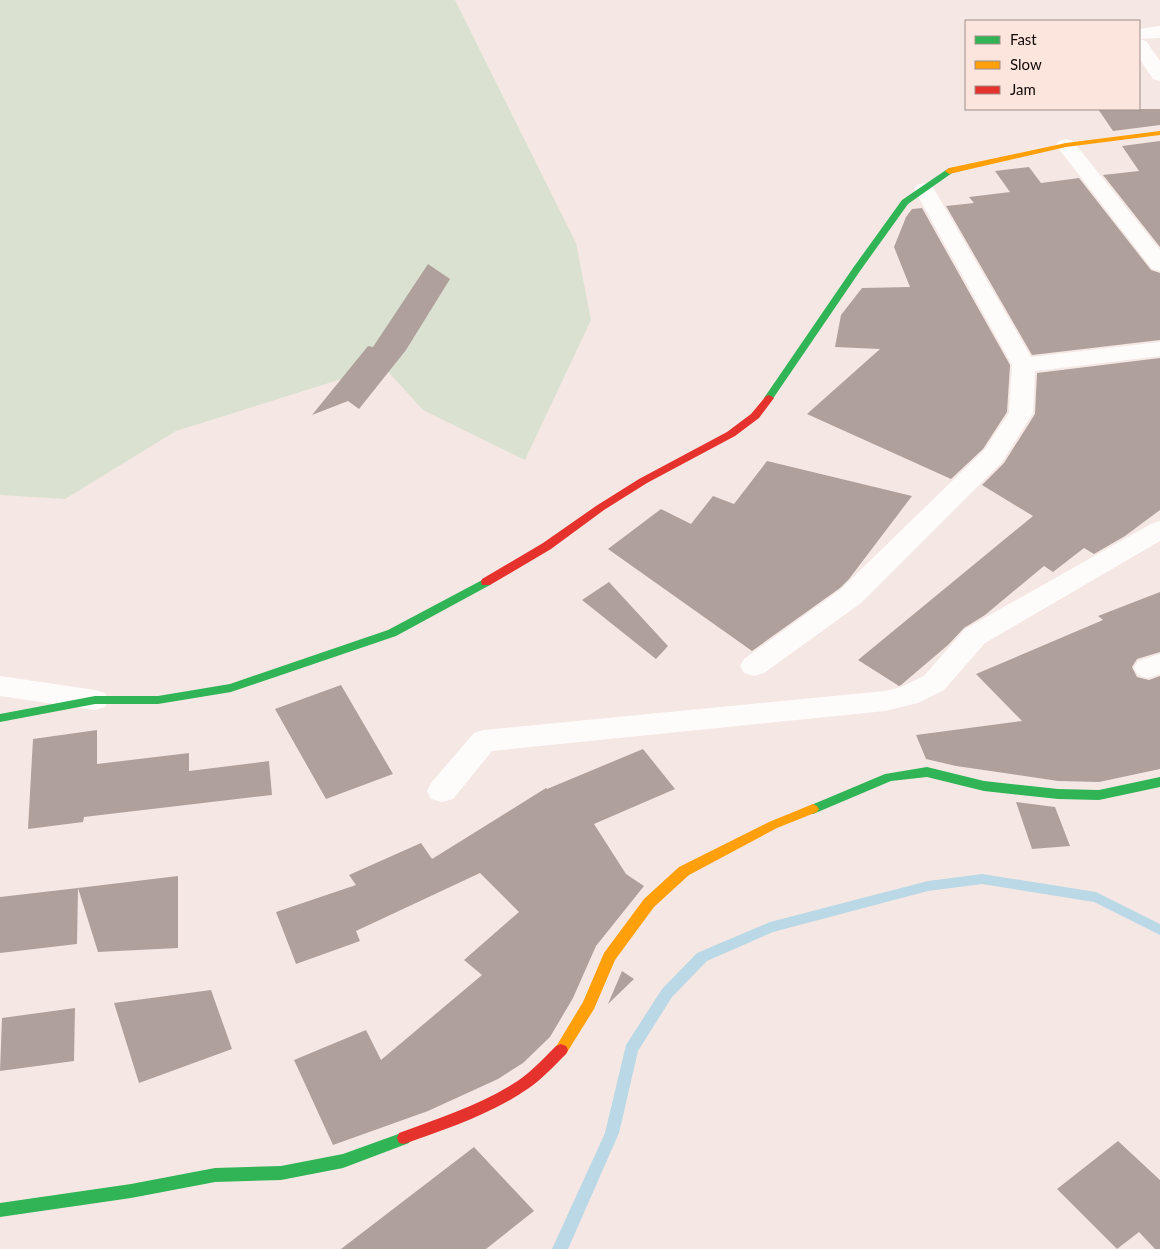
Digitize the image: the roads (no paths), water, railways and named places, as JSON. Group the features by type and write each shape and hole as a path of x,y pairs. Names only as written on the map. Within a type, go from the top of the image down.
{"street":[{"path":"1140,34 1160,32"},
{"path":"1140,45 1160,75"},
{"path":"0,686 95,700 158,700 231,688 392,633 474,589 547,546 600,508 643,481 730,434 756,416 774,393 888,224 905,202 952,169 1066,145 1160,133"},
{"path":"1066,145 1160,264"},
{"path":"754,666 851,596 993,456 1021,413 1024,366 924,189"},
{"path":"1024,366 1160,349"},
{"path":"442,791 484,741 885,701 908,696 934,683 974,636 1160,530"},
{"path":"0,718 95,700"},
{"path":"0,1210 131,1191 215,1175 281,1173 343,1161 441,1124 511,1092 536,1075 563,1048 589,1005 609,957 649,903 684,871 773,825 889,777 927,772 984,786 1058,794 1099,795 1160,782"}],"waterway":[{"path":"560,1249 612,1133 631,1049 667,993 702,957 770,927 928,886 982,879 1096,897 1160,930"}]}
